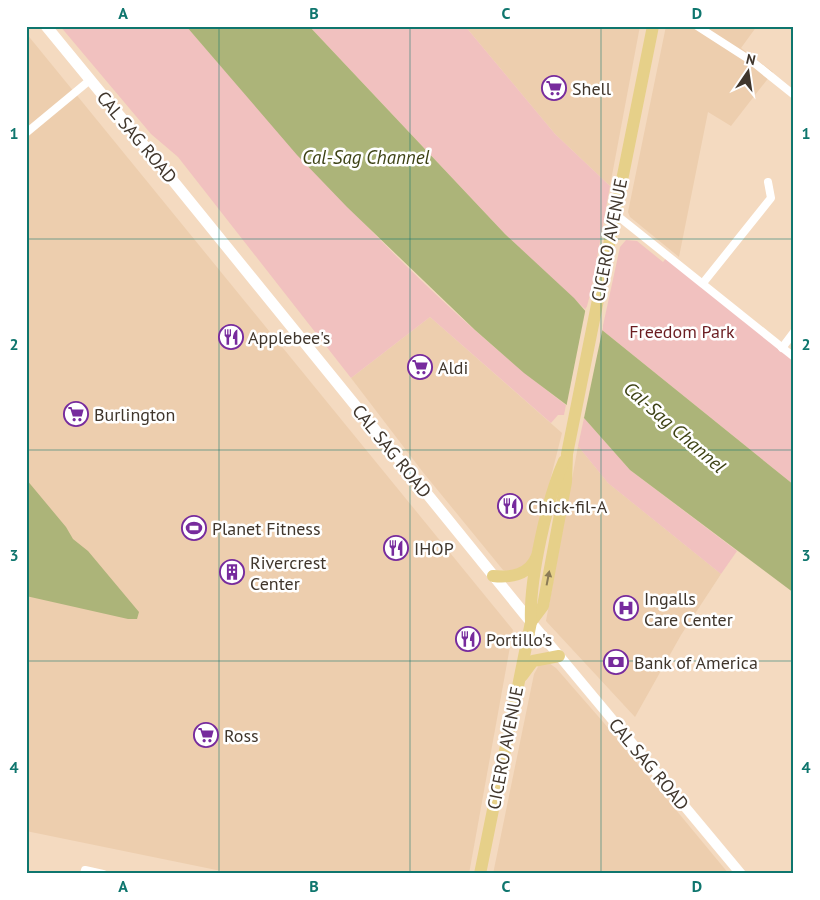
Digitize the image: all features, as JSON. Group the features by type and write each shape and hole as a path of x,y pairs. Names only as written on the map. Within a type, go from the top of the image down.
{"main road":[{"name":"CAL SAG ROAD","path":"46,26 531,622"},
{"name":"CICERO AVENUE","path":"531,622 543,606 566,482 567,454 574,417 653,26"},
{"name":"CICERO AVENUE","path":"480,874 531,622 530,601 554,482 567,454"},
{"path":"494,576 507,578 525,572 535,560 542,542"},
{"path":"519,680 533,662 559,656"}],"street":[{"path":"697,26 754,62 794,95"},
{"path":"26,133 90,80"},
{"path":"703,283 771,198 768,182"},
{"path":"614,213 794,357"},
{"path":"782,348 794,332"},
{"name":"CAL SAG ROAD","path":"531,622 741,874"},
{"path":"84,874 85,870 103,874"}],"shaded area":[{"path":"465,26 640,26 610,186 555,134"},
{"path":"666,26 757,26 741,48 773,72 731,126 708,112 679,257 630,217 628,212"},
{"name":"Rivercrest Center","path":"26,33 513,630 469,874 236,874 26,831"},
{"path":"430,317 562,433 529,565 508,572 503,570 422,471 351,378"},
{"path":"578,446 608,483 721,574 681,635 635,717 546,621"},
{"path":"549,663 556,668 604,723 729,874 493,874 534,674 539,665"}],"green space":[{"path":"60,26 186,26 366,226 463,319 513,363 566,405 564,415 558,415 551,423 430,317 351,378 178,157 151,134"},
{"path":"309,26 465,26 555,134 610,186 586,310 505,234"},
{"name":"Freedom Park","path":"626,240 637,241 663,262 668,256 794,361 794,485 602,330 620,247"},
{"path":"584,418 630,470 737,551 721,574 608,483 578,446"}],"water":[{"name":"Cal-Sag Channel","path":"186,26 309,26 505,234 574,298 602,330 794,485 794,593 630,470 584,418 524,373 475,330 347,207 297,155"},
{"path":"26,479 66,527 73,539 88,551 139,612 137,619 128,619 26,596"}],"pier":[{"path":"586,307 603,327 584,418 579,417 566,408"}],"place":[{"name":"Shell","path":"554,88"},
{"name":"Applebee's","path":"231,337"},
{"name":"Aldi","path":"420,367"},
{"name":"Burlington","path":"76,414"},
{"name":"Chick-fil-A","path":"510,506"},
{"name":"Planet Fitness","path":"194,528"},
{"name":"IHOP","path":"396,548"},
{"name":"Rivercrest Center","path":"232,572"},
{"name":"Ingalls Care Center","path":"626,608"},
{"name":"Portillo's","path":"468,639"},
{"name":"Bank of America","path":"616,662"},
{"name":"Ross","path":"206,735"}]}
